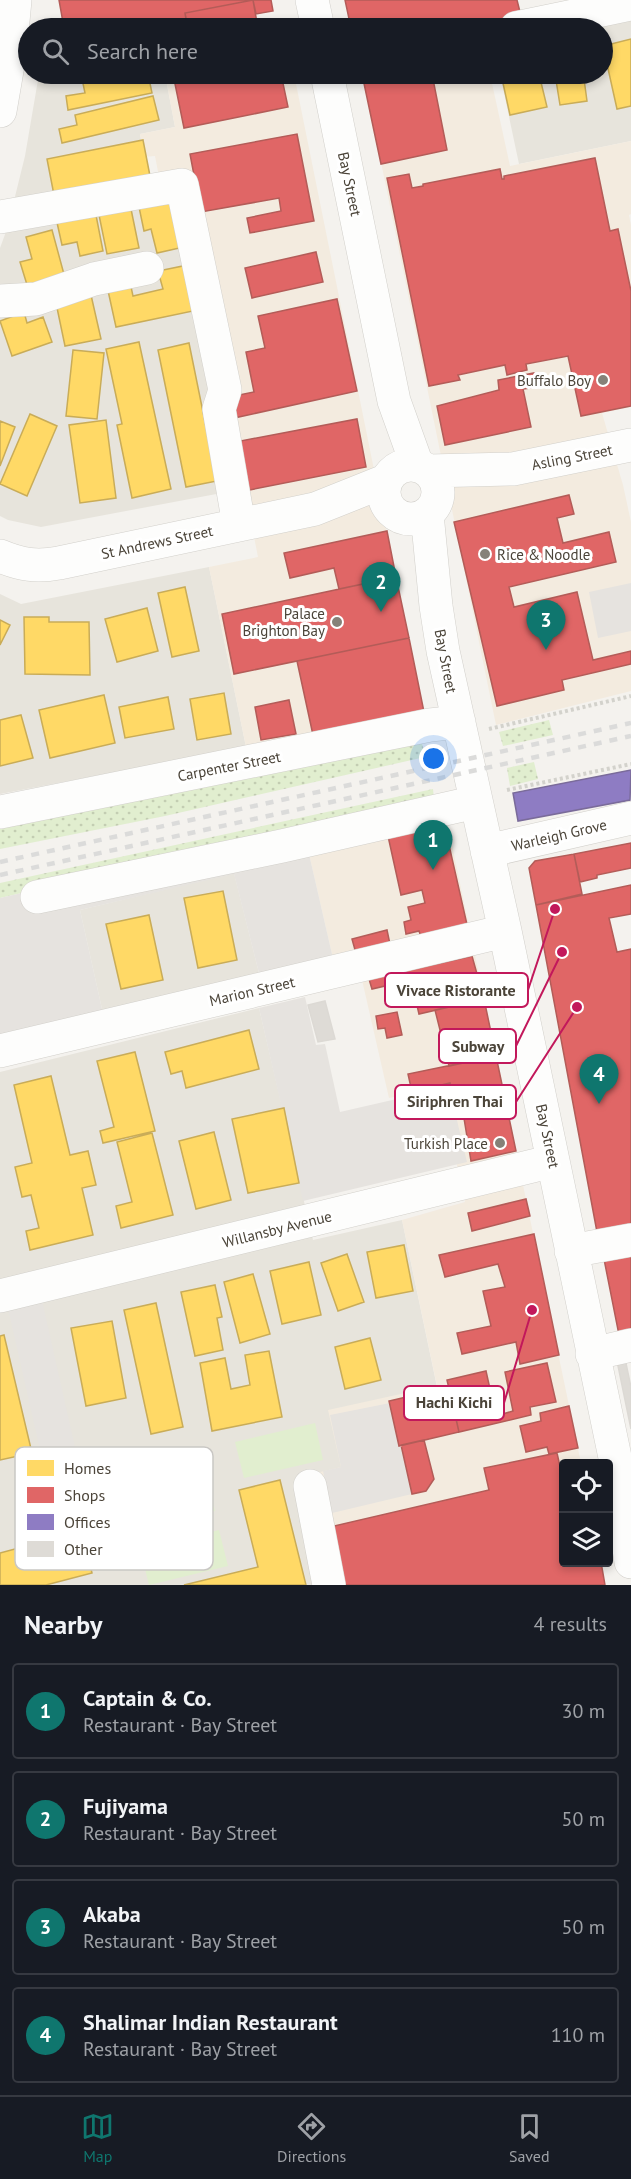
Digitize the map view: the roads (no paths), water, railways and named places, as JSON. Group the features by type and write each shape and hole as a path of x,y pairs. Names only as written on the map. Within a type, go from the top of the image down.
{"street":[{"path":"0,111 10,53 15,0"},
{"path":"312,0 316,18"},
{"path":"564,18 631,4"},
{"name":"Bay Street","path":"329,84 460,729 554,1161 616,1462 631,1562"},
{"path":"0,217 182,185 225,390 219,409 239,525"},
{"path":"0,302 36,299 94,279 147,268"},
{"name":"Asling Street","path":"411,491 513,469 629,454"},
{"name":"St Andrews Street","path":"0,556 25,565 46,565 411,491"},
{"name":"Carpenter Street","path":"0,812 418,728 460,729"},
{"path":"37,897 282,846 477,802"},
{"name":"Warleigh Grove","path":"487,851 631,818"},
{"name":"Marion Street","path":"0,1051 505,932"},
{"name":"Willansby Avenue","path":"0,1296 554,1161"},
{"path":"571,1251 631,1240"},
{"path":"592,1354 631,1346"},
{"path":"310,1486 329,1585"}],"railway":[{"path":"0,862 631,723"},
{"path":"0,875 631,736"}],"place":[{"name":"Buffalo Boy","path":"603,380"},
{"name":"Rice & Noodle","path":"485,554"},
{"name":"Fujiyama","path":"381,612"},
{"name":"Palace Brighton Bay","path":"337,622"},
{"name":"Akaba","path":"546,650"},
{"name":"Captain & Co.","path":"433,870"},
{"name":"Vivace Ristorante","path":"555,909"},
{"name":"Subway","path":"562,952"},
{"name":"Siriphren Thai","path":"577,1007"},
{"name":"Shalimar Indian Restaurant","path":"599,1104"},
{"name":"Turkish Place","path":"500,1143"},
{"name":"Hachi Kichi","path":"532,1310"}]}
